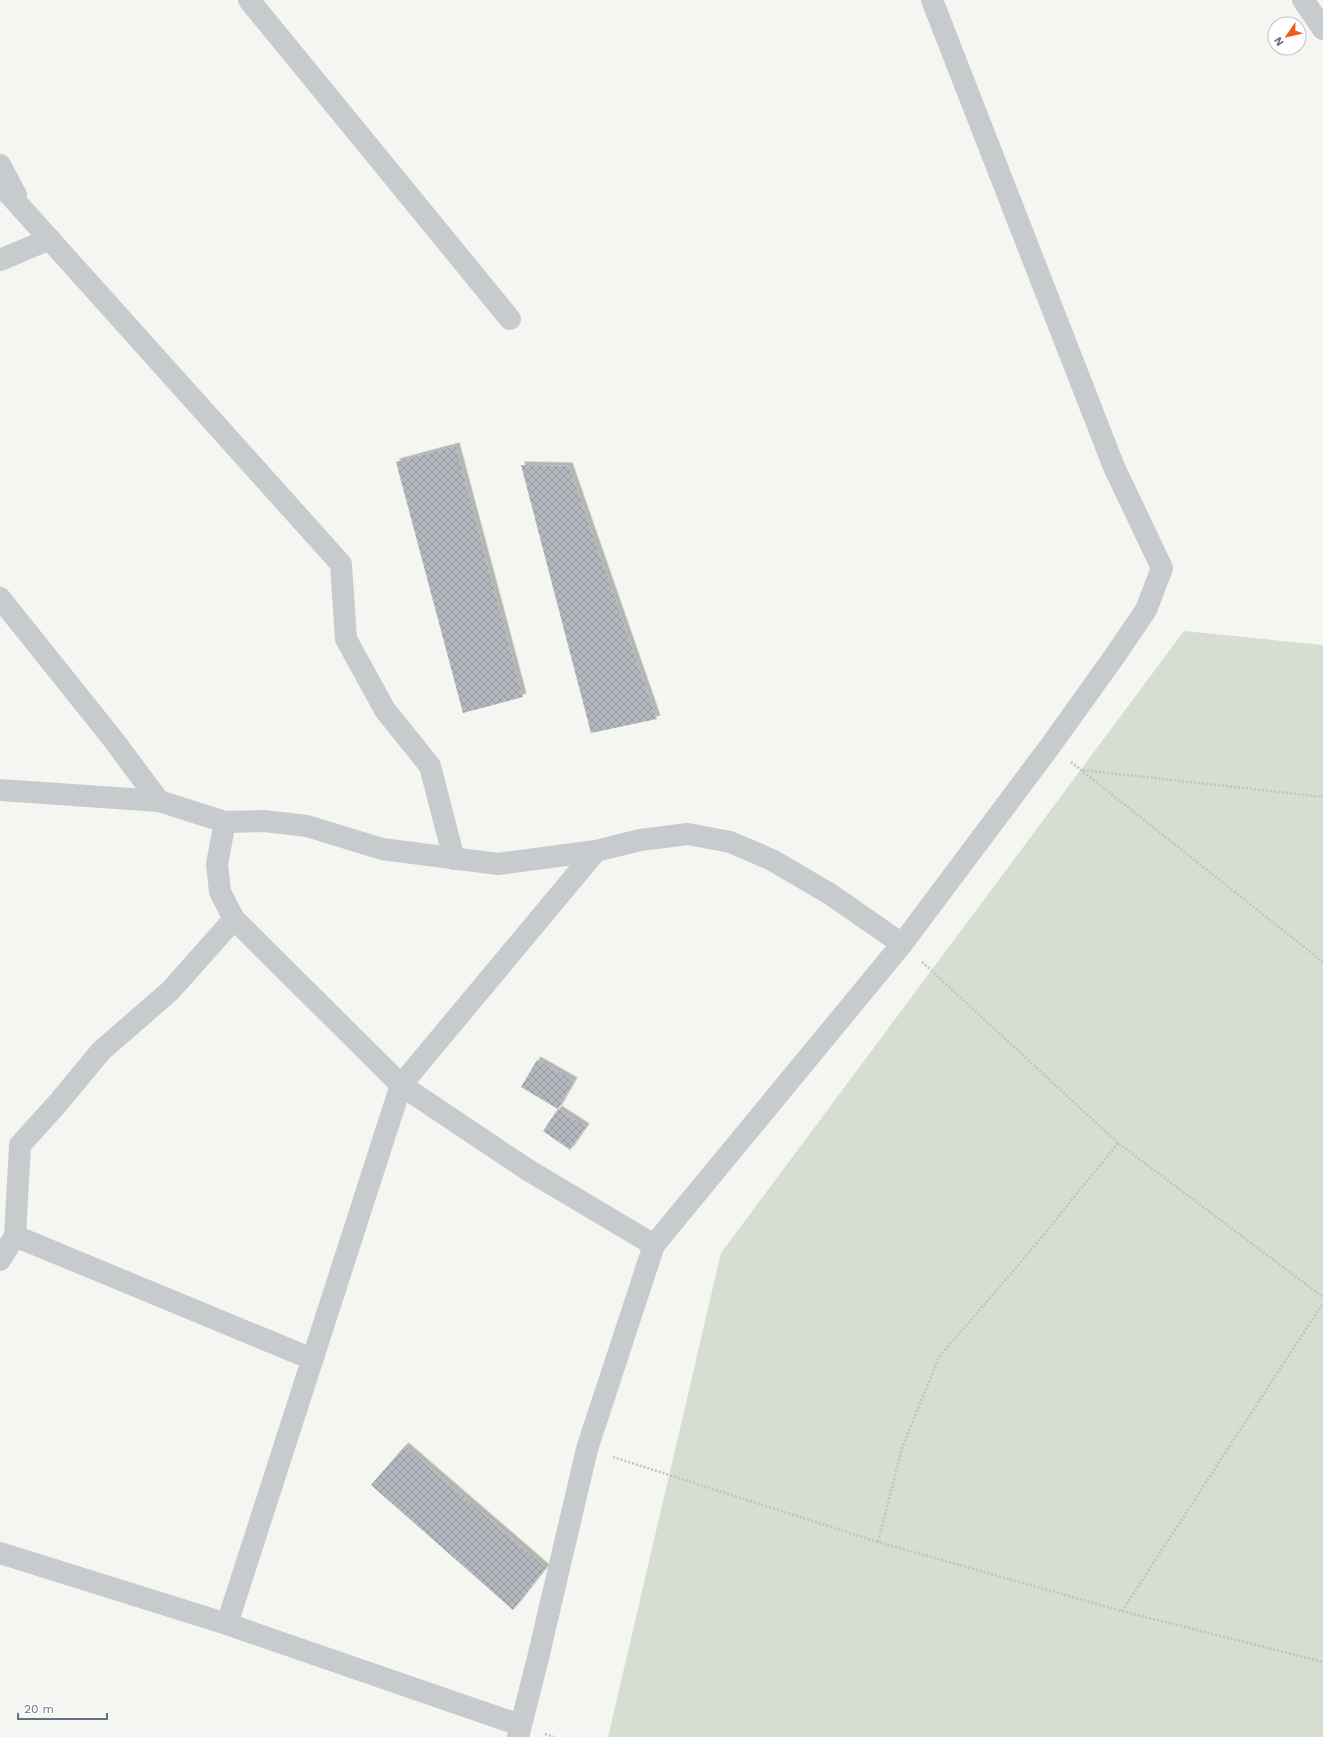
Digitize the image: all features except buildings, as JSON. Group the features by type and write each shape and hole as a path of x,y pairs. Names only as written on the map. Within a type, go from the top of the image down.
{"street":[{"path":"250,0 510,319"},
{"path":"0,1553 227,1624 519,1731 538,1658 587,1448 654,1245 902,944 1051,745 1146,610 1162,568 1114,467 932,0"},
{"path":"1303,0 1323,30"},
{"path":"0,165 24,210"},
{"path":"0,184 341,564 346,639 385,710 430,766 454,859"},
{"path":"0,260 50,239"},
{"path":"4,607 112,738 159,801"},
{"path":"0,790 159,801 224,822 264,821 307,826 382,849 498,864 596,851 640,840 688,834 730,842 772,860 830,894 902,944"},
{"path":"224,822 217,864 220,892 234,919 401,1085 528,1170 654,1245"},
{"path":"227,1624 401,1085 596,851"},
{"path":"0,1260 14,1236 20,1145 58,1103 101,1051 170,991 234,919"},
{"path":"14,1236 312,1360"}],"path":[{"path":"1051,745 1323,962"},
{"path":"1082,770 1323,797"},
{"path":"902,944 1118,1143 1323,1297"},
{"path":"878,1542 902,1448 939,1357 1032,1249 1118,1143"},
{"path":"1122,1611 1323,1303"},
{"path":"587,1448 878,1542 1122,1611 1323,1662"}],"shaded area":[{"path":"1184,631 1323,645 1323,1737 608,1737 721,1253"}]}
